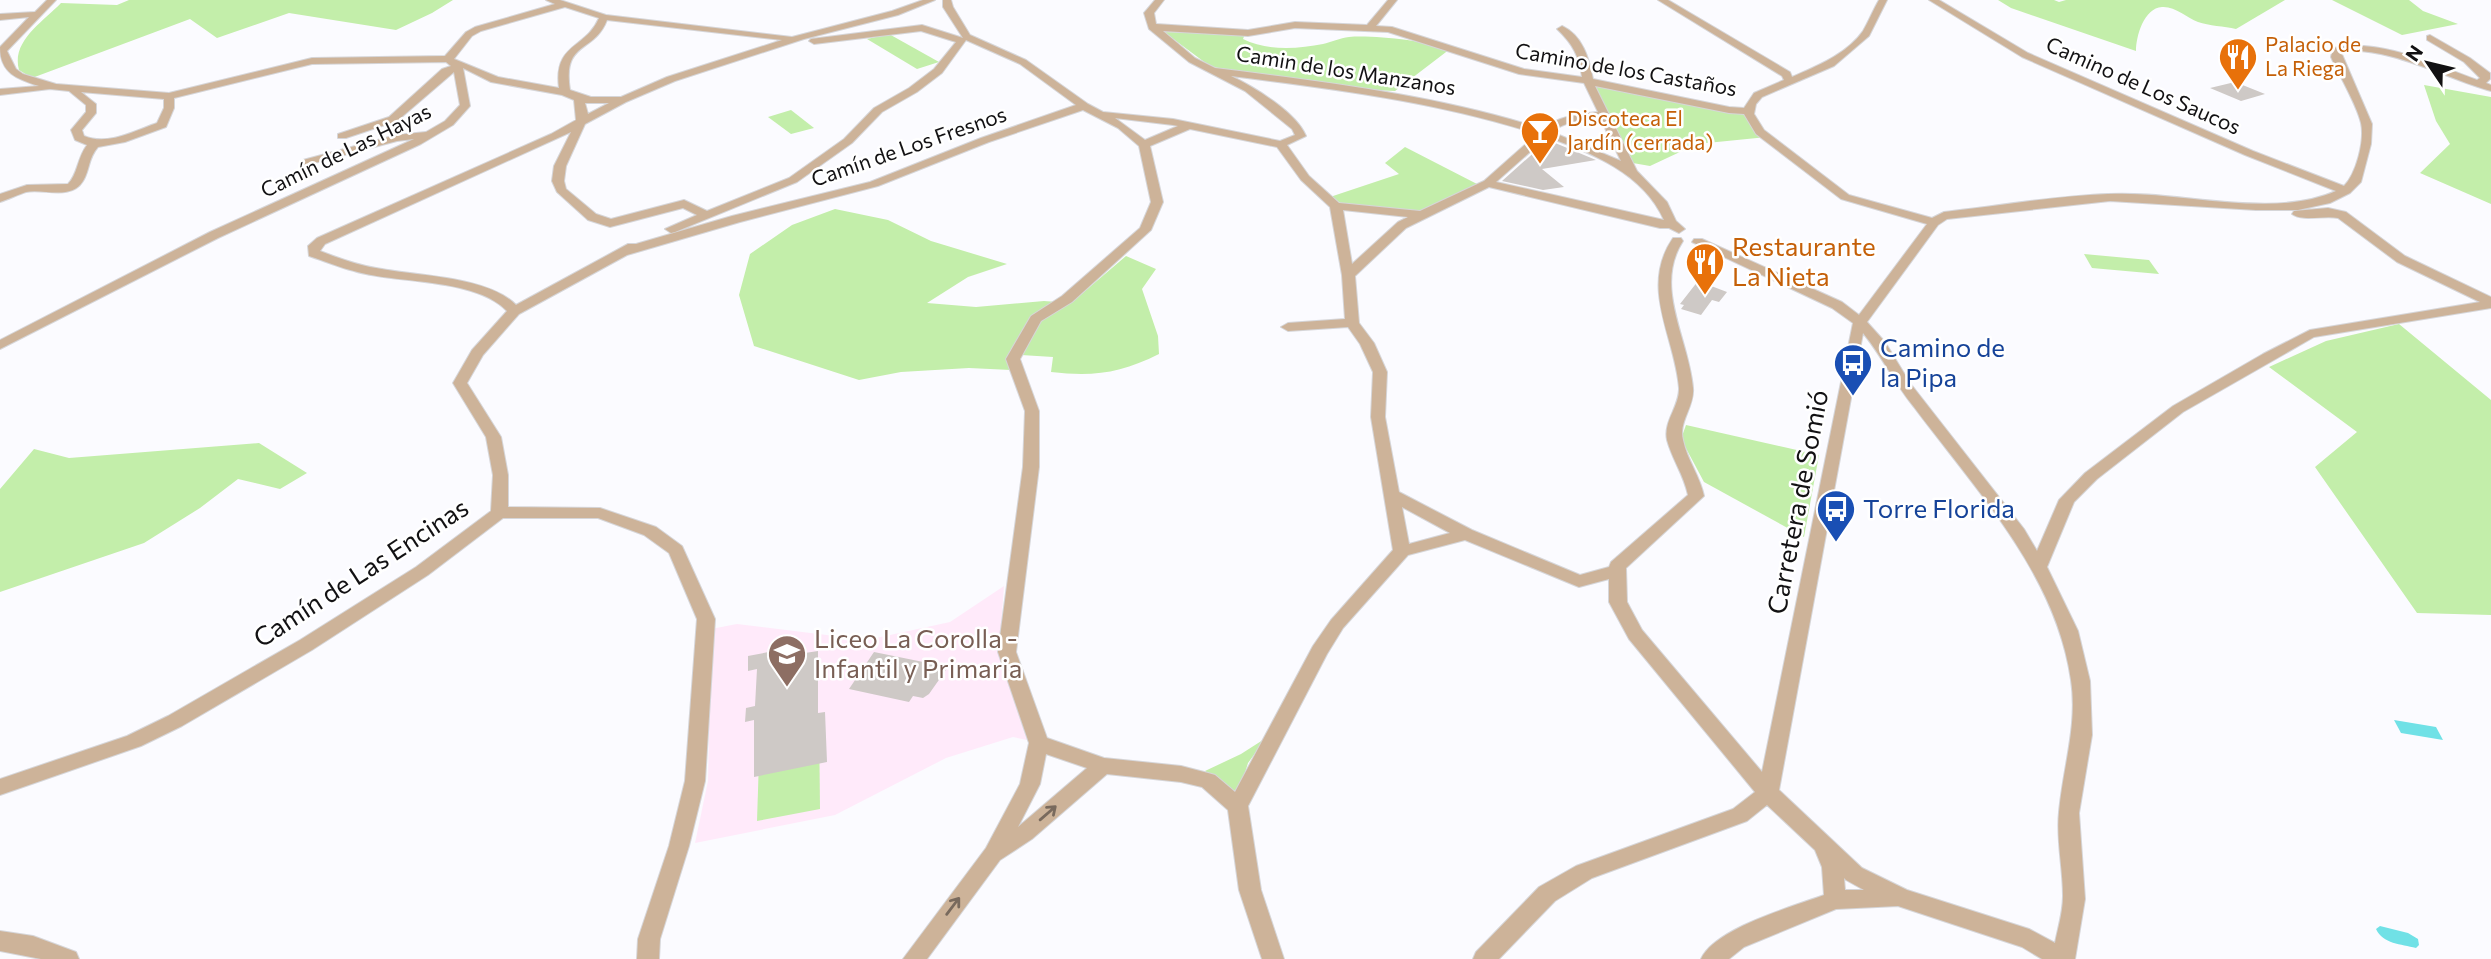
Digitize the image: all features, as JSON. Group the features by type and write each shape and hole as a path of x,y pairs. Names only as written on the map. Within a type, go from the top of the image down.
{"street":[{"path":"52,0 1,52 12,71 19,76 55,87"},
{"path":"550,0 604,17 796,39 834,39 922,28 962,41 938,71 913,90 878,110 848,141 793,180 640,241 566,285 514,311 511,304 485,291 366,270 313,253 314,246 337,232 578,125 629,97 671,79 796,39 894,13 931,0"},
{"path":"914,959 993,854 1030,784 1039,743 1007,652 1031,467 1032,411 1013,359 1037,319 1067,299 1145,230 1157,202 1144,145 1122,126 1091,110 1024,62 967,37 948,7 947,0"},
{"path":"1160,0 1149,13 1152,27 1192,60 1249,89 1297,127 1301,136 1301,170"},
{"path":"1370,27 1393,0"},
{"path":"1662,0 1786,74 1789,80"},
{"path":"1883,0 1866,34 1846,52 1831,64 1758,95 1750,102 1748,111 1753,125 1760,132 1844,197 1934,222 1944,216 2110,197 2256,206 2298,206 2326,200 2346,191 2357,180 2366,144 2367,124 2336,57 2336,50 2344,47 2385,52 2491,88"},
{"name":"Camino de Los Saucos","path":"1933,0 2025,55 2249,153 2346,191"},
{"path":"342,136 393,118 454,63 469,34 478,29 565,5"},
{"path":"0,17 39,13"},
{"path":"565,92 562,82 565,60 576,45 598,29 604,17"},
{"name":"Camino de los Castaños","path":"1152,27 1248,33 1296,25 1370,27 1412,34 1523,72 1588,81 1729,110 1748,111"},
{"path":"1562,29 1571,36 1584,56 1588,81 1632,172 1662,205 1676,231"},
{"path":"766,35 777,45"},
{"path":"752,53 761,45 766,35"},
{"path":"2430,38 2486,75 2478,84"},
{"path":"0,92 55,87 169,96 312,61 454,63 495,80 565,92 579,100 593,102 629,97"},
{"name":"Camín de Las Hayas","path":"0,345 214,235 427,136 449,123 465,106 454,63"},
{"name":"Camin de los Manzanos","path":"1210,70 1405,96 1464,109 1598,152 1632,172"},
{"path":"77,89 74,92 91,104 91,113 76,131 79,138 93,144 130,138 162,125 169,108 169,96"},
{"path":"579,100 583,117 560,166 558,181 561,190 592,217 610,223 684,204 707,215"},
{"path":"1091,110 1189,125 1281,144 1301,136"},
{"name":"Camín de Los Fresnos","path":"624,252 736,219 874,184 985,140 1091,110"},
{"path":"1348,275 1402,225 1488,183 1545,133 1566,121 1604,114"},
{"path":"1144,145 1189,125"},
{"path":"307,162 409,135 427,136"},
{"path":"0,198 27,188 72,187 78,180 84,156 93,144"},
{"path":"1281,144 1318,192 1336,206 1420,215"},
{"path":"1598,152 1619,145"},
{"path":"1488,183 1660,224 1676,231 1698,242 1837,305 1860,322 1880,345 1903,385 2018,533 2039,567 2069,631 2081,681 2082,735 2069,813 2074,899 2063,959 2029,939 1901,898 1854,874 1768,793 1635,634 1618,602 1615,571 1617,566 1696,496 1695,484 1674,435 1686,389 1671,333 1664,263 1676,231"},
{"path":"1336,206 1348,275 1352,323 1367,344 1380,372 1378,417 1402,551"},
{"path":"2256,206 2267,212 2342,215 2401,259 2491,303"},
{"name":"Carretera de Somió","path":"1768,793 1860,322 1934,222"},
{"path":"2039,567 2067,500 2091,476 2178,410 2267,357 2310,334 2491,303"},
{"name":"Camín de Las Encinas","path":"0,787 134,741 175,722 306,645 422,571 499,513 502,485 489,426 466,398 460,383 477,353 514,311"},
{"path":"1288,327 1352,323"},
{"path":"1392,495 1466,534 1618,595"},
{"path":"499,513 600,513 650,531 676,550 706,619 695,781 679,846 649,939 648,959"},
{"path":"1273,959 1250,890 1238,806 1337,624 1402,551 1466,534"},
{"path":"1579,581 1615,571"},
{"path":"1039,743 1103,766 1181,774 1208,781 1238,806"},
{"path":"993,854 1025,833 1103,766"},
{"path":"1484,959 1547,894 1584,872 1740,815 1768,793"},
{"path":"1822,845 1833,867 1835,900"},
{"path":"1712,959 1737,940 1835,900 1901,898"},
{"path":"0,941 33,946 68,959"}],"shaded area":[{"path":"1004,586 999,654 1027,740 1013,737 946,758 835,815 695,843 708,781 711,629 737,624 867,640 950,622"}],"green space":[{"path":"129,0 453,0 396,30 289,13 217,38 190,19 32,78 19,70 18,60 24,41 61,3 117,5"},
{"path":"1998,0 2285,0 2236,29 2198,22 2172,8 2156,9 2150,12 2142,24 2136,51 2011,8"},
{"path":"2332,0 2409,0 2423,11 2458,24 2402,35"},
{"path":"1164,32 1245,34 1243,39 1252,43 1282,48 1313,46 1360,37 1414,41 1450,49 1395,91 1374,90 1211,67"},
{"path":"889,34 939,62 917,69 867,39"},
{"path":"1588,81 1748,111 1767,137 1697,144 1650,166 1627,162"},
{"path":"2424,85 2491,97 2491,204 2420,173 2450,144 2436,121"},
{"path":"791,110 814,128 791,134 768,117"},
{"path":"1405,147 1477,184 1423,212 1342,204 1330,197 1399,174 1385,163"},
{"path":"835,209 888,220 931,241 1007,264 968,277 927,303 976,307 1044,301 1071,303 1126,256 1156,269 1142,289 1158,336 1159,354 1132,366 1094,374 1051,372 1053,357 1021,355 1011,370 969,368 901,372 859,380 754,346 739,295 750,254 792,225"},
{"path":"2084,254 2149,260 2159,274 2092,268"},
{"path":"2399,324 2491,400 2491,615 2417,613 2315,467 2357,432 2269,367 2326,341"},
{"path":"1686,425 1819,455 1804,537 1704,482 1681,439"},
{"path":"259,443 307,473 280,489 238,479 200,508 144,543 0,592 0,489 34,449 69,458"},
{"path":"819,718 820,809 757,821 760,729"},
{"path":"1266,738 1248,763 1238,795 1205,771 1241,754"}],"water":[{"path":"2394,720 2436,727 2443,740 2401,733"},
{"path":"2380,926 2408,933 2418,939 2419,945 2416,948 2388,941 2376,929"}],"building":[{"name":"Palacio de La Riega","path":"2235,82 2265,94 2241,101 2210,88"},
{"name":"Discoteca El Jardín (cerrada)","path":"1548,140 1596,160 1542,169 1564,187 1543,190 1502,181"},
{"name":"Restaurante La Nieta","path":"1698,281 1727,292 1719,302 1712,300 1701,315 1681,309 1684,305 1680,304"},
{"path":"805,645 805,653 818,651 818,713 825,712 827,762 754,777 754,720 745,722 746,708 755,706 757,669 748,671 748,656"},
{"path":"874,652 948,667 929,694 923,698 913,696 909,702 849,689"}],"place":[{"name":"Palacio de La Riega","path":"2238,91"},
{"name":"Discoteca El Jardín (cerrada)","path":"1540,165"},
{"name":"Restaurante La Nieta","path":"1705,296"},
{"name":"Camino de la Pipa","path":"1853,397"},
{"name":"Torre Florida","path":"1836,543"},
{"name":"Liceo La Corolla - Infantil y Primaria","path":"787,688"}]}
